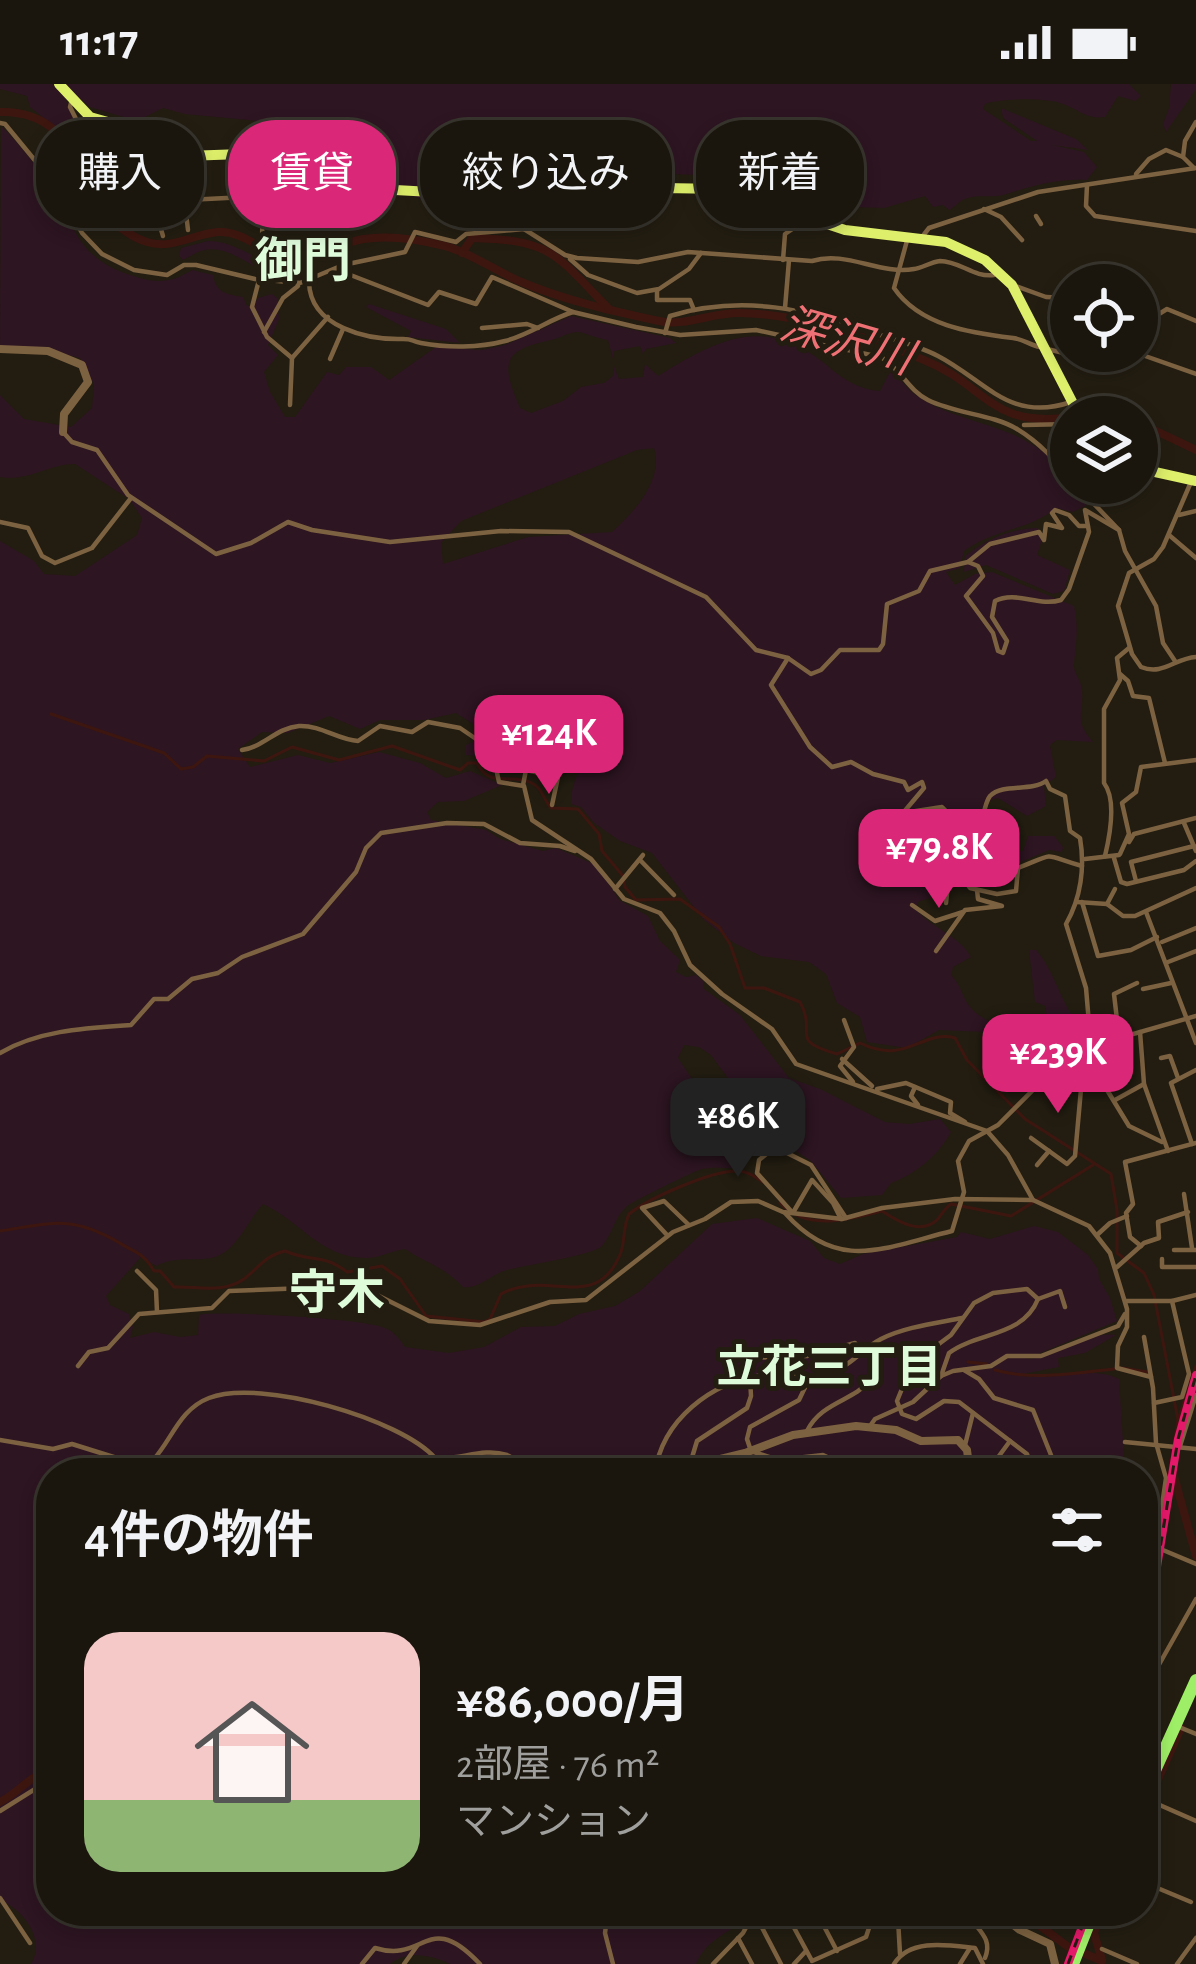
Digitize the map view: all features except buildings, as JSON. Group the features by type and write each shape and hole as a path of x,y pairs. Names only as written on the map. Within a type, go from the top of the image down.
{"highway":[{"path":"1158,1769 1196,1681"},
{"path":"1076,1954 1088,1926"}],"main road":[{"path":"59,84 90,117 101,120"},
{"path":"838,228 959,246 999,272 1012,285 1069,396"},
{"path":"1158,473 1194,481"}],"street":[{"path":"72,99 70,107 76,120"},
{"path":"1183,158 1185,141 1196,122"},
{"path":"0,123 56,186 79,228 102,254 134,270 167,274 179,266 196,265 297,284 333,268 409,248 413,233 456,242 466,234 524,229 569,256 591,276 637,293 657,290 689,269 701,254"},
{"path":"1136,175 1149,159 1166,150 1195,165"},
{"path":"922,237 929,228 1021,196 1195,165"},
{"path":"1090,182 1085,198 1095,216 1196,231"},
{"path":"984,209 1001,217 1022,240"},
{"path":"1036,216 1041,224"},
{"path":"161,228 163,236"},
{"path":"262,242 263,228"},
{"path":"785,308 785,234 794,228"},
{"path":"908,236 894,288 916,311 970,332 1016,338 1050,350"},
{"path":"569,256 631,262 682,252 812,262 830,256 914,269 939,261 984,276 999,272"},
{"path":"333,268 428,305 440,292 476,304 492,277 573,312 665,332 756,330 881,356 928,400 1018,430 1050,454"},
{"path":"259,280 252,307 264,332 292,358"},
{"path":"309,281 310,294"},
{"path":"297,284 344,329 388,341 468,346 507,340 573,312"},
{"path":"264,332 283,298 297,284"},
{"path":"1012,285 1050,296"},
{"path":"657,290 657,300 691,300 694,310"},
{"path":"665,332 674,302"},
{"path":"671,316 728,304 817,313 943,358 1007,403 1050,406"},
{"path":"1158,314 1167,308 1196,321"},
{"path":"290,405 292,358 328,317"},
{"path":"482,328 526,324 538,328"},
{"path":"330,359 344,329"},
{"path":"881,356 888,339"},
{"path":"0,349 48,350 82,365 88,382 64,414 63,432 72,442 97,450 131,498 220,554 251,544 288,522 390,542 501,531 569,532 706,597 756,650 788,658 812,674 840,650 879,650 886,604 919,591 930,571 968,562 976,563 983,576 966,596 993,633 998,651 1003,652 1007,640 992,617 994,601 1010,596 1035,602 1061,600 1069,590 1088,526 1083,513 1087,510 1119,530"},
{"path":"1158,361 1196,374"},
{"path":"1024,425 1050,424"},
{"path":"1194,481 1154,560 1125,578 1118,601 1134,659 1149,670 1196,657"},
{"path":"0,522 28,528 42,556 55,563 92,548 131,498"},
{"path":"1094,504 1119,530 1156,606 1163,643 1175,661"},
{"path":"968,562 992,543 1038,531 1044,541 1046,524 1062,528 1052,513 1055,510 1072,517 1078,526 1088,526"},
{"path":"1178,514 1196,511"},
{"path":"1169,536 1196,558"},
{"path":"1105,856 1110,793 1104,783 1104,709 1120,674 1117,658 1131,647"},
{"path":"788,658 771,685 810,747 830,766 851,762 904,782 908,790 920,781 924,788 903,813 942,807 949,814 949,827 964,833 981,825 992,795 1036,788 1046,781 1050,789 1065,796 1070,831 1080,838 1083,863 1079,902 1066,926 1086,988 1091,1047 1080,1072 1076,1155 1066,1164 1031,1138"},
{"path":"1120,674 1133,696 1149,698 1165,764"},
{"path":"242,751 299,726 358,742 380,726 412,732 428,722 460,728 504,758 518,757 529,735 552,733"},
{"path":"504,758 497,780 524,782"},
{"path":"1196,760 1141,767 1136,792 1124,799 1122,810 1130,834 1118,856 1121,882 1184,870 1196,861"},
{"path":"552,805 558,778 526,770 532,820 601,869 628,902 660,913 690,965 772,1029 796,1064 987,1131 1033,1200"},
{"path":"1118,856 1134,834 1196,818"},
{"path":"1136,882 1131,862 1194,843 1183,822"},
{"path":"0,1053 27,1039 93,1024 131,1025 154,999 171,997 191,979 218,973 242,957 302,935 356,872 370,843 385,831 447,823 484,824 520,843 581,852"},
{"path":"945,878 964,880 977,890 1015,892 1016,870 1041,855 1083,863 1118,856"},
{"path":"946,903 947,864 968,867 986,856"},
{"path":"615,889 641,858 674,895"},
{"path":"1107,904 1115,889"},
{"path":"1079,902 1107,904 1123,916 1146,912 1196,889"},
{"path":"912,905 935,921 1002,907 977,898 977,890"},
{"path":"1079,902 1098,956 1195,931"},
{"path":"936,951 963,912"},
{"path":"1146,912 1196,1043"},
{"path":"1166,963 1196,951"},
{"path":"1119,1037 1114,994 1172,983"},
{"path":"1091,1047 1196,1016"},
{"path":"844,1020 853,1045 839,1066 853,1082"},
{"path":"1140,1031 1144,1084 1168,1151"},
{"path":"1161,1058 1170,1056 1178,1078"},
{"path":"842,1059 876,1090"},
{"path":"1097,1235 1127,1216 1133,1204 1125,1162 1194,1144 1171,1083 1196,1070"},
{"path":"1080,1072 1102,1086 1129,1126 1162,1142"},
{"path":"775,1148 759,1160 757,1173 806,1235 838,1251 928,1239 952,1231 960,1202 958,1161 969,1141 1015,1108 1045,1078 1080,1072"},
{"path":"876,1090 897,1084 915,1087 951,1102 950,1113 969,1126"},
{"path":"1114,1100 1144,1084"},
{"path":"915,1087 911,1096 918,1105"},
{"path":"768,1130 775,1148 812,1165 844,1218"},
{"path":"1036,1166 1048,1151"},
{"path":"790,1212 812,1180 844,1218"},
{"path":"1174,1250 1194,1249 1194,1228 1184,1194"},
{"path":"78,1366 89,1352 108,1348 139,1314 212,1308 229,1291 365,1288 429,1321 484,1325 550,1302 586,1300 668,1235 730,1202 755,1201 790,1212 844,1218 882,1208 1033,1200 1069,1215 1097,1235 1117,1268 1127,1305 1116,1367 1151,1377"},
{"path":"668,1235 642,1208 664,1201 689,1225"},
{"path":"1117,1268 1141,1246 1160,1237 1156,1223 1188,1212"},
{"path":"1127,1216 1130,1237 1141,1246"},
{"path":"1162,1259 1162,1267 1196,1267"},
{"path":"137,1271 156,1290 157,1312"},
{"path":"1029,1458 952,1401 916,1419 898,1409 897,1396 910,1366 951,1335 978,1300 993,1293 1030,1289 1038,1299"},
{"path":"941,1376 949,1353 1029,1316 1038,1299 1060,1292 1065,1306"},
{"path":"1127,1305 1196,1295"},
{"path":"1154,1402 1184,1394 1189,1378 1172,1301"},
{"path":"870,1426 873,1420 913,1402 941,1376 991,1366 1007,1356 1042,1356 1118,1326 1127,1305"},
{"path":"658,1458 678,1418 718,1388 768,1374 810,1377 847,1366 891,1335 962,1318"},
{"path":"1144,1336 1156,1443 1166,1478 1158,1527"},
{"path":"692,1458 697,1441 747,1408 747,1360 753,1355 807,1356 855,1343 863,1355"},
{"path":"806,1432 818,1414 873,1378 877,1366 873,1346"},
{"path":"963,1369 979,1379 994,1399 1033,1410 1051,1458"},
{"path":"751,1451 750,1427 799,1400 810,1377"},
{"path":"155,1458 174,1424 207,1398 261,1393 343,1406 424,1446 435,1458"},
{"path":"1180,1447 1196,1395"},
{"path":"967,1458 965,1445 973,1413"},
{"path":"718,1458 806,1432 870,1426 896,1430 916,1440 949,1438 965,1445"},
{"path":"0,1440 53,1449 72,1444 117,1458"},
{"path":"998,1458 1010,1441"},
{"path":"1125,1442 1196,1451"},
{"path":"751,1451 772,1458"},
{"path":"454,1458 477,1452 514,1458"},
{"path":"793,1458 823,1454 831,1458"},
{"path":"1158,1548 1196,1564"},
{"path":"1158,1667 1196,1600"},
{"path":"1176,1725 1196,1734"},
{"path":"0,1811 36,1788"},
{"path":"1158,1804 1196,1821"},
{"path":"1158,1888 1191,1902"},
{"path":"0,1898 30,1943"},
{"path":"606,1926 613,1964"},
{"path":"717,1962 746,1926"},
{"path":"762,1926 782,1964"},
{"path":"793,1926 813,1963 865,1939 870,1926"},
{"path":"823,1926 836,1951"},
{"path":"894,1964 900,1954 898,1926"},
{"path":"978,1926 988,1949 983,1962"},
{"path":"1015,1926 1050,1944 1054,1964"},
{"path":"362,1964 375,1948 394,1953 429,1938 455,1940 479,1964"},
{"path":"738,1939 752,1964"},
{"path":"1177,1964 1196,1939"},
{"path":"404,1964 417,1946"},
{"path":"900,1954 921,1946 970,1947 978,1950 983,1962"},
{"path":"960,1964 970,1947"},
{"path":"1102,1949 1137,1964"},
{"path":"794,1964 806,1951"}],"shaded area":[{"path":"0,84 1129,84 1141,96 1135,101 1118,96 1105,117 1044,100 985,104 983,109 1031,141 1037,141 1003,118 1001,108 1076,139 1088,150 1052,145 1084,152 1097,167 1087,180 1055,181 999,196 969,198 949,210 943,205 933,207 925,196 884,208 864,207 864,120 696,120 696,175 672,174 672,120 420,120 420,199 396,190 396,120 247,120 163,108 134,120 90,107 77,96 66,101 75,120 46,120 30,107 27,96 0,89"},
{"path":"1171,84 1196,84 1196,89 1166,132 1163,124"},
{"path":"1,126 36,167 36,228 74,228 103,263 140,278 173,279 192,270 213,275 219,289 243,297 247,306 272,294 277,298 279,319 268,345 278,355 264,372 285,417 295,417 327,372 339,375 346,367 371,367 389,380 436,347 482,350 505,345 571,316 676,343 646,349 643,354 640,346 614,351 613,359 608,340 576,332 523,348 510,360 508,369 520,408 531,413 563,401 581,387 604,383 613,376 614,366 619,379 643,377 645,364 658,376 723,342 764,337 807,351 866,389 880,391 890,372 934,406 1022,439 1050,458 1050,504 1087,505 1073,512 1056,508 989,537 964,551 960,568 946,572 955,585 975,574 992,572 1074,606 1074,667 1082,690 1081,722 1093,742 1057,740 1050,745 1056,777 1044,786 1046,806 1027,816 998,798 991,800 980,823 984,844 933,854 925,877 932,897 918,902 916,910 966,949 971,957 953,967 951,975 973,1010 992,1022 1015,1027 1048,1022 1045,1006 1035,1002 1029,950 1036,950 1081,1026 1081,1059 1070,1070 1038,1070 1005,1040 984,1032 939,1030 907,1048 867,1042 860,1017 837,1003 826,974 809,962 761,956 734,943 704,920 652,853 620,841 581,807 571,804 578,773 595,747 571,713 554,712 542,724 523,709 508,707 487,733 456,713 424,720 380,720 360,729 329,716 288,733 262,732 238,749 250,767 298,755 330,763 379,752 420,763 446,778 470,771 502,785 464,801 438,802 427,812 431,820 486,830 500,839 543,851 556,848 596,865 619,900 648,916 660,941 680,960 676,972 696,975 704,989 740,1015 789,1078 885,1122 940,1119 951,1132 933,1156 891,1183 882,1195 841,1198 811,1161 790,1147 786,1133 776,1131 772,1120 735,1088 711,1055 684,1045 678,1058 696,1085 699,1109 745,1168 699,1170 638,1200 622,1211 596,1250 504,1271 463,1287 405,1249 366,1258 336,1252 263,1204 225,1252 156,1266 141,1257 106,1296 110,1305 129,1314 130,1338 154,1332 198,1335 199,1315 234,1314 373,1325 392,1332 405,1347 449,1353 484,1347 521,1327 555,1326 579,1314 615,1306 640,1291 712,1224 757,1218 810,1241 824,1258 840,1264 863,1254 957,1237 961,1232 990,1239 1034,1226 1058,1232 1088,1255 1117,1321 1026,1359 1094,1337 1116,1335 1085,1353 1058,1358 1059,1367 1017,1375 1095,1373 1119,1379 1124,1458 36,1458 36,1926 736,1926 708,1946 696,1964 450,1964 420,1955 390,1964 31,1964 36,1945 30,1927 0,1900 0,541 34,561 44,574 75,576 137,535 142,518 129,499 75,464 0,477 0,395 24,419 71,427 92,408 94,384 80,358 52,351 0,351","holes":["654,448 651,483 612,532 528,537 443,564 441,543 461,521 637,450"]},
{"path":"208,241 282,267 318,269 286,280 230,253 201,251 183,260 179,256 181,248"},
{"path":"369,304 446,329 460,343 408,337 411,331 366,307"},
{"path":"1037,528 1044,534 1037,555 1070,570 1064,591 1053,594 986,565 964,572 965,556 982,545 1008,533"},
{"path":"512,711 540,729 561,721 577,734 584,751 576,766 552,752 508,755 510,744 498,725"},
{"path":"483,738 504,750 499,773 493,773 489,757 466,755 466,745"},
{"path":"1028,836 1054,836 1062,852 1049,850 997,872 991,858 1023,851"}],"waterway":[{"name":"深沢川","path":"0,112 30,116 52,128 68,146 106,212 123,230 147,242 165,244 228,233 294,258 363,239 426,242 464,253 553,294 659,321 740,313 834,328 945,370 1006,411 1050,419"},
{"name":"深沢川","path":"462,253 472,238 537,247 563,263 609,309"},
{"name":"深沢川","path":"1158,432 1196,450"},
{"path":"51,714 164,753 181,769 207,756 264,761 292,747 339,760 392,746 460,770 477,763 488,776 532,783 551,808 578,809 599,834 602,851 636,900 680,899 719,927 745,988 764,988 800,1002 813,1044 837,1054 860,1043 890,1051 933,1038 955,1038 967,1060 1025,1119 1111,1174 1117,1253 1144,1273 1154,1295 1178,1420 1170,1471"},
{"path":"780,1203 803,1218 842,1220 882,1211 917,1227 931,1224 951,1204 1011,1216 1093,1165"},
{"path":"0,1231 48,1224 87,1228 138,1254 174,1287 227,1286 285,1251 331,1262 347,1272 382,1266 400,1279 426,1316 484,1322 501,1294 519,1287 585,1286 599,1281 621,1252 629,1214 651,1201 725,1172 743,1172 763,1182"},
{"path":"968,1362 987,1364"},
{"path":"1178,1420 1196,1366"},
{"path":"1122,1368 1147,1372"},
{"path":"995,1370 1039,1376 1114,1369"},
{"path":"1174,1476 1196,1556"},
{"path":"1158,1779 1181,1728"},
{"path":"0,1802 36,1777"},
{"path":"1040,1926 1067,1946 1102,1961"},
{"path":"1097,1926 1094,1933 1102,1960"}],"railway":[{"path":"1158,1561 1178,1439 1196,1375"},
{"path":"1068,1964 1082,1926"}],"district":[{"name":"御門","path":"303,260"},
{"name":"守木","path":"337,1292"},
{"name":"立花三丁目","path":"829,1366"}]}
